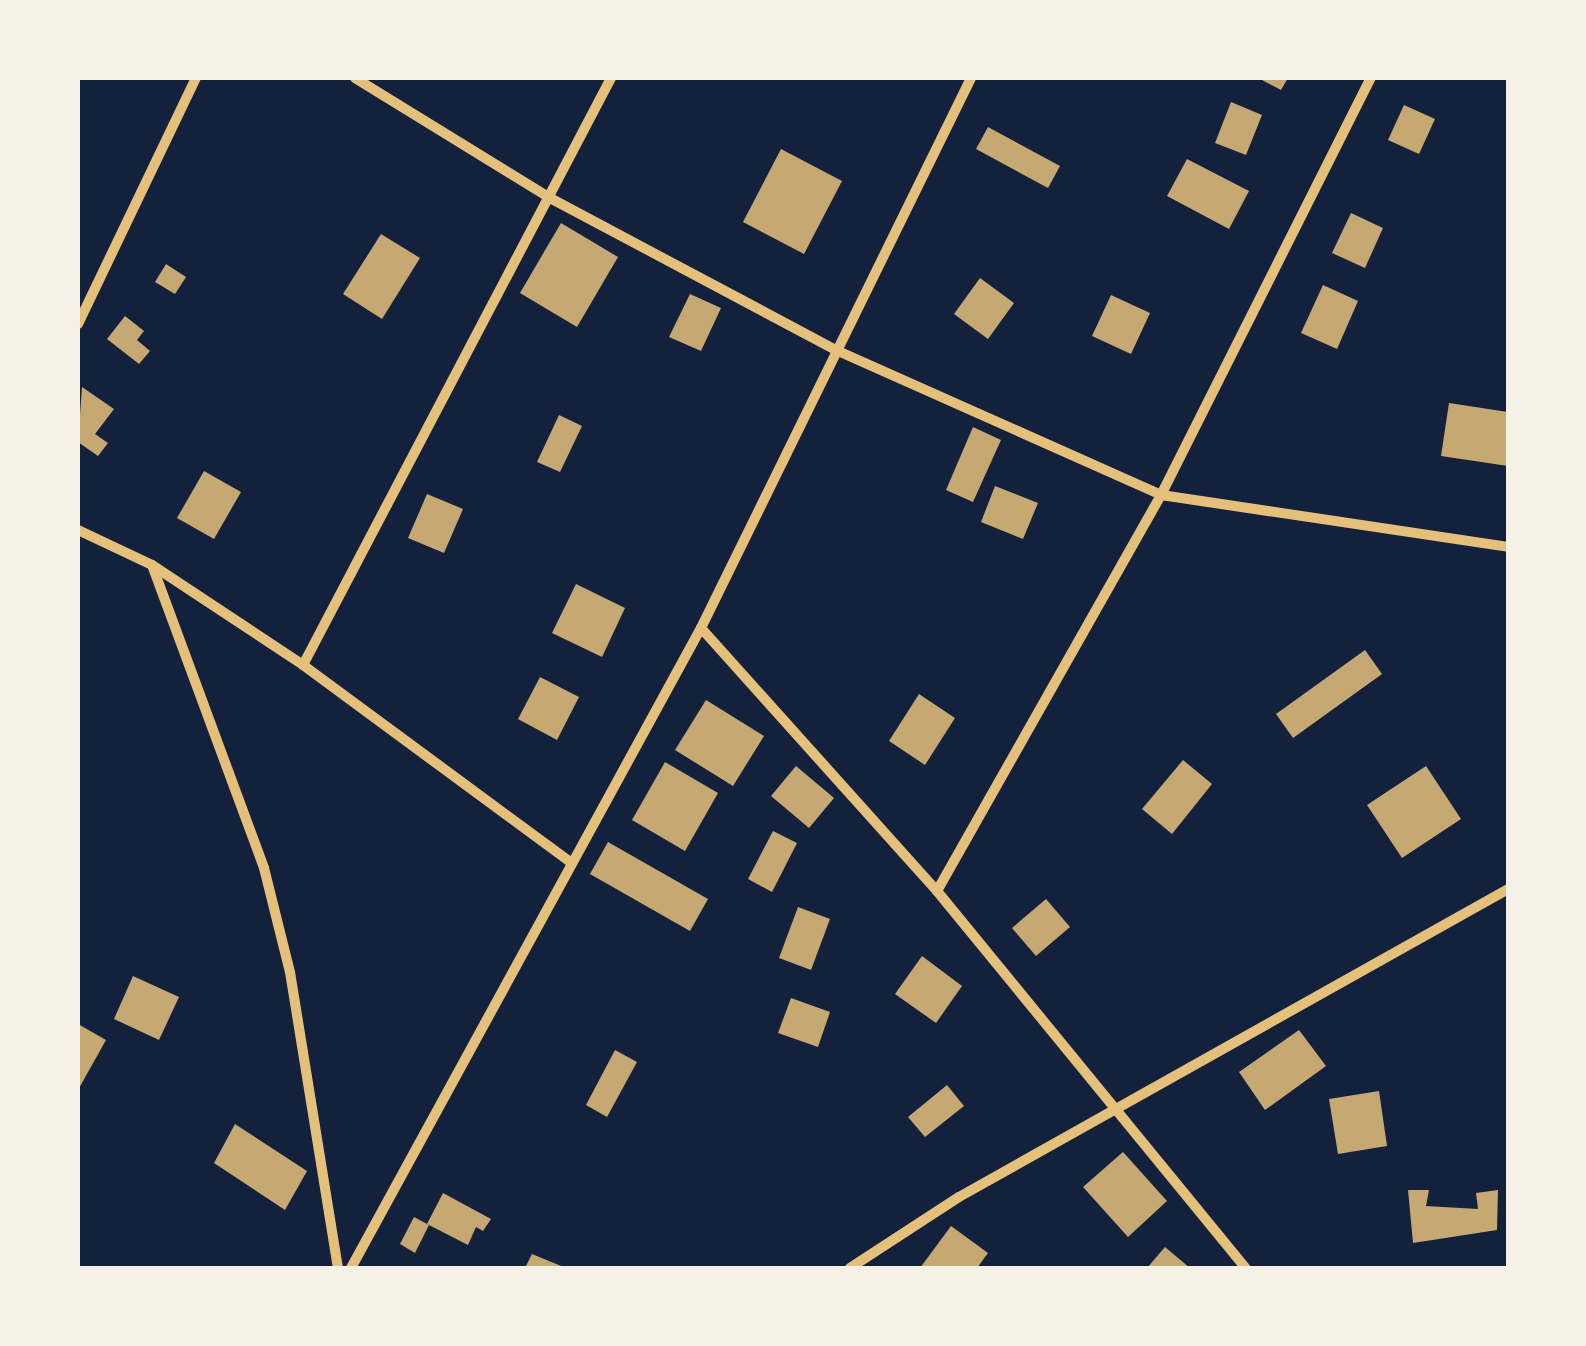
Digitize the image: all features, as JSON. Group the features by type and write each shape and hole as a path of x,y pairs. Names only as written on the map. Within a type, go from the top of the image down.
{"street":[{"path":"78,324 196,78"},
{"path":"355,78 550,198 838,351 1161,495 1508,547"},
{"path":"303,665 611,78"},
{"path":"350,1268 569,861 700,628 971,78"},
{"path":"937,891 1161,495 1371,78"},
{"path":"78,530 152,565 303,665 569,861"},
{"path":"152,565 264,868 290,972 338,1268"},
{"path":"700,628 937,891 1112,1110 1246,1268"},
{"path":"850,1268 1112,1110 1508,889"}],"building":[{"path":"1258,78 1288,78 1281,90"},
{"path":"1231,102 1262,115 1246,155 1215,143"},
{"path":"1404,105 1435,119 1419,154 1388,140"},
{"path":"988,127 1060,166 1048,188 976,149"},
{"path":"781,149 842,181 804,254 743,222"},
{"path":"1187,159 1249,191 1229,229 1167,196"},
{"path":"1351,213 1383,228 1365,268 1332,253"},
{"path":"561,223 618,257 577,327 520,293"},
{"path":"381,234 420,258 382,319 343,294"},
{"path":"166,264 186,277 175,294 155,282"},
{"path":"980,278 1014,303 988,339 954,314"},
{"path":"1323,285 1358,301 1337,349 1301,333"},
{"path":"690,294 721,308 701,351 669,337"},
{"path":"1111,295 1150,313 1131,354 1092,336"},
{"path":"125,316 144,331 137,340 150,351 139,364 107,339"},
{"path":"82,387 114,409 95,434 108,443 98,456 78,442"},
{"path":"1449,403 1508,412 1508,466 1441,456"},
{"path":"559,415 582,426 560,472 537,462"},
{"path":"973,427 1001,440 973,502 946,490"},
{"path":"204,471 241,492 214,539 177,518"},
{"path":"995,486 1038,503 1023,539 981,522"},
{"path":"427,494 463,509 444,553 408,538"},
{"path":"576,584 625,608 602,657 552,633"},
{"path":"1365,650 1382,674 1293,738 1276,714"},
{"path":"540,677 579,697 557,740 518,719"},
{"path":"919,694 955,718 925,765 889,741"},
{"path":"706,700 764,736 733,786 675,750"},
{"path":"1183,760 1212,784 1172,834 1142,809"},
{"path":"665,762 718,793 685,851 632,820"},
{"path":"796,766 834,798 809,828 771,796"},
{"path":"1426,766 1461,819 1402,858 1367,805"},
{"path":"773,831 797,843 772,892 748,879"},
{"path":"608,842 708,899 690,931 590,874"},
{"path":"1046,899 1070,927 1036,956 1012,928"},
{"path":"798,907 830,919 811,970 779,958"},
{"path":"922,956 962,986 936,1023 895,994"},
{"path":"133,976 179,997 159,1040 114,1019"},
{"path":"791,998 830,1012 818,1047 778,1033"},
{"path":"78,1024 106,1040 78,1090"},
{"path":"1299,1030 1326,1066 1265,1110 1239,1072"},
{"path":"615,1050 637,1062 607,1117 586,1105"},
{"path":"947,1085 964,1106 925,1137 908,1117"},
{"path":"1379,1091 1387,1146 1338,1154 1329,1099"},
{"path":"235,1124 307,1171 285,1210 214,1163"},
{"path":"1123,1152 1167,1201 1128,1237 1083,1187"},
{"path":"1408,1190 1429,1190 1426,1206 1478,1209 1476,1193 1498,1190 1497,1230 1413,1243"},
{"path":"443,1193 491,1219 483,1231 476,1227 468,1245 427,1224"},
{"path":"414,1217 429,1225 415,1253 400,1244"},
{"path":"951,1226 988,1253 977,1268 920,1268"},
{"path":"1165,1247 1190,1268 1147,1268"},
{"path":"532,1254 566,1268 525,1268"}]}
